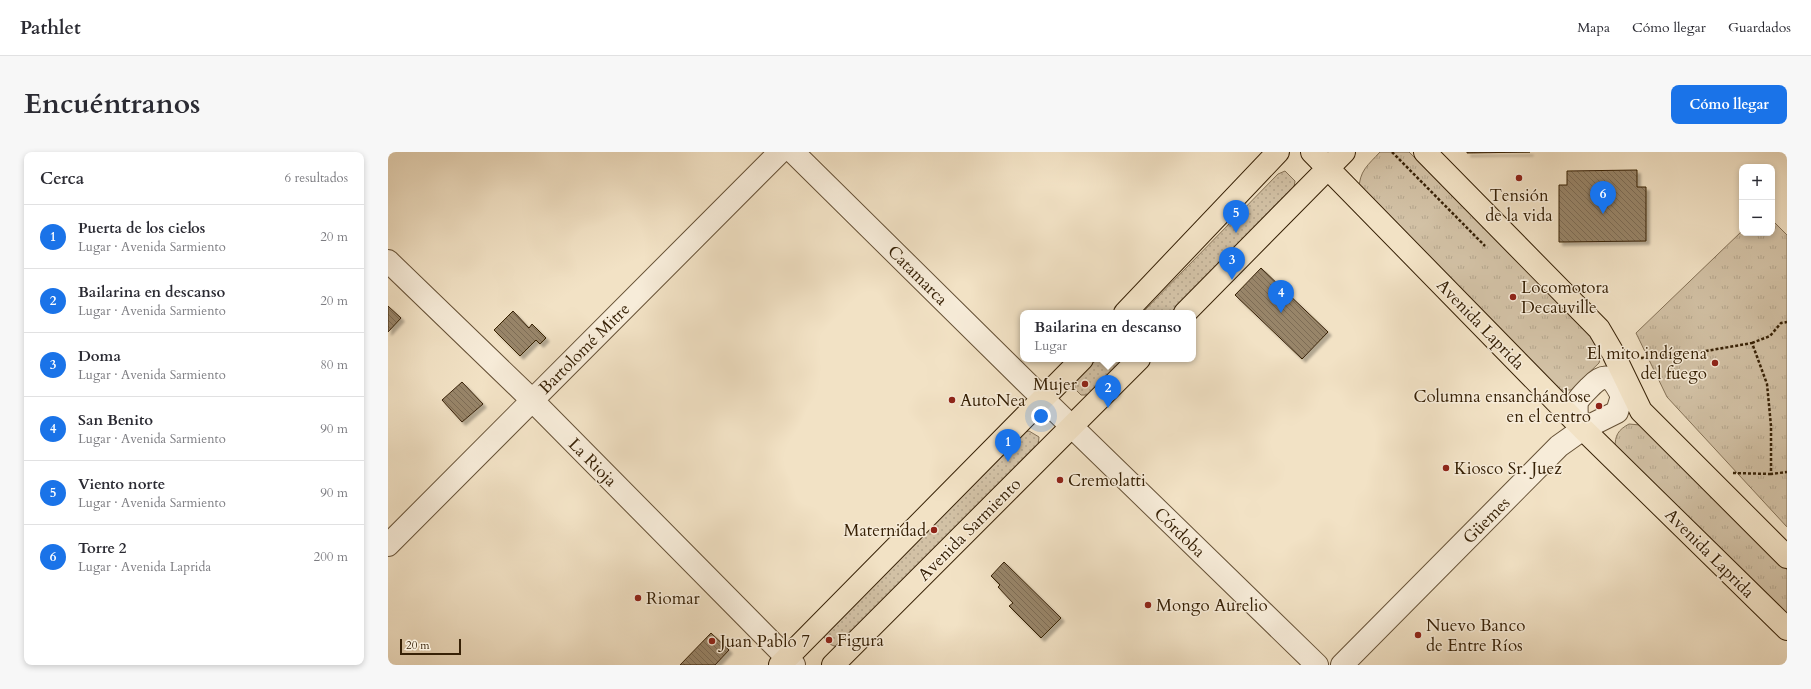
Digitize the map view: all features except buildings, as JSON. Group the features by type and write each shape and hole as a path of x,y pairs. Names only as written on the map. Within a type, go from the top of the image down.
{"main road":[{"path":"1129,310 1278,152"},
{"name":"Avenida Laprida","path":"1312,152 1580,425 1787,629"},
{"path":"1188,310 1344,152"},
{"path":"1425,152 1598,329 1619,382 1641,412 1787,557"},
{"path":"787,663 1079,362"},
{"name":"Avenida Sarmiento","path":"833,665 1136,362"}],"street":[{"name":"Bartolomé Mitre","path":"388,545 780,152"},
{"name":"Catamarca","path":"793,152 1044,398"},
{"name":"La Rioja","path":"388,261 532,400 787,663"},
{"path":"1580,425 1578,401 1588,389 1599,378 1607,377 1619,382"},
{"name":"Güemes","path":"1342,665 1580,425 1617,412 1619,382"},
{"name":"Córdoba","path":"1044,398 1317,665"}],"path":[{"path":"1641,358 1706,351 1752,343 1770,336 1781,323 1787,322"},
{"path":"1752,343 1767,384 1771,426 1770,474"},
{"path":"1726,473 1770,474 1787,472"}],"green space":[{"path":"1380,152 1409,152 1595,334 1601,354 1599,363 1571,390 1559,390 1359,190 1359,183 1362,173"},
{"path":"1285,171 1295,181 1294,188 1173,310 1145,310 1278,174"},
{"path":"1775,223 1787,235 1787,527 1667,397 1636,333 1739,234 1739,236 1775,236"},
{"path":"1094,362 1121,362 1088,395 1081,395 1075,389 1075,381"},
{"path":"1629,424 1640,425 1787,570 1787,618 1615,448 1618,433 1622,428"},
{"path":"1029,431 1039,437 1038,447 839,647 828,643 823,633 1020,433"}],"place":[{"name":"Tensión de la vida","path":"1519,178"},
{"name":"Torre 2","path":"1603,214"},
{"name":"Viento norte","path":"1236,233"},
{"name":"Doma","path":"1232,280"},
{"name":"Locomotora Decauville","path":"1513,297"},
{"name":"San Benito","path":"1281,313"},
{"name":"El mito indígena del fuego","path":"1715,363"},
{"name":"Mujer","path":"1085,384"},
{"name":"AutoNea","path":"952,400"},
{"name":"Columna ensanchándose en el centro","path":"1599,406"},
{"name":"Bailarina en descanso","path":"1108,408"},
{"name":"Puerta de los cielos","path":"1008,462"},
{"name":"Kiosco Sr. Juez","path":"1446,468"},
{"name":"Cremolatti","path":"1060,480"},
{"name":"Maternidad","path":"934,530"},
{"name":"Riomar","path":"638,598"},
{"name":"Mongo Aurelio","path":"1148,605"},
{"name":"Nuevo Banco de Entre Ríos","path":"1418,635"},
{"name":"Figura","path":"829,640"},
{"name":"Juan Pablo 7","path":"712,641"}]}
